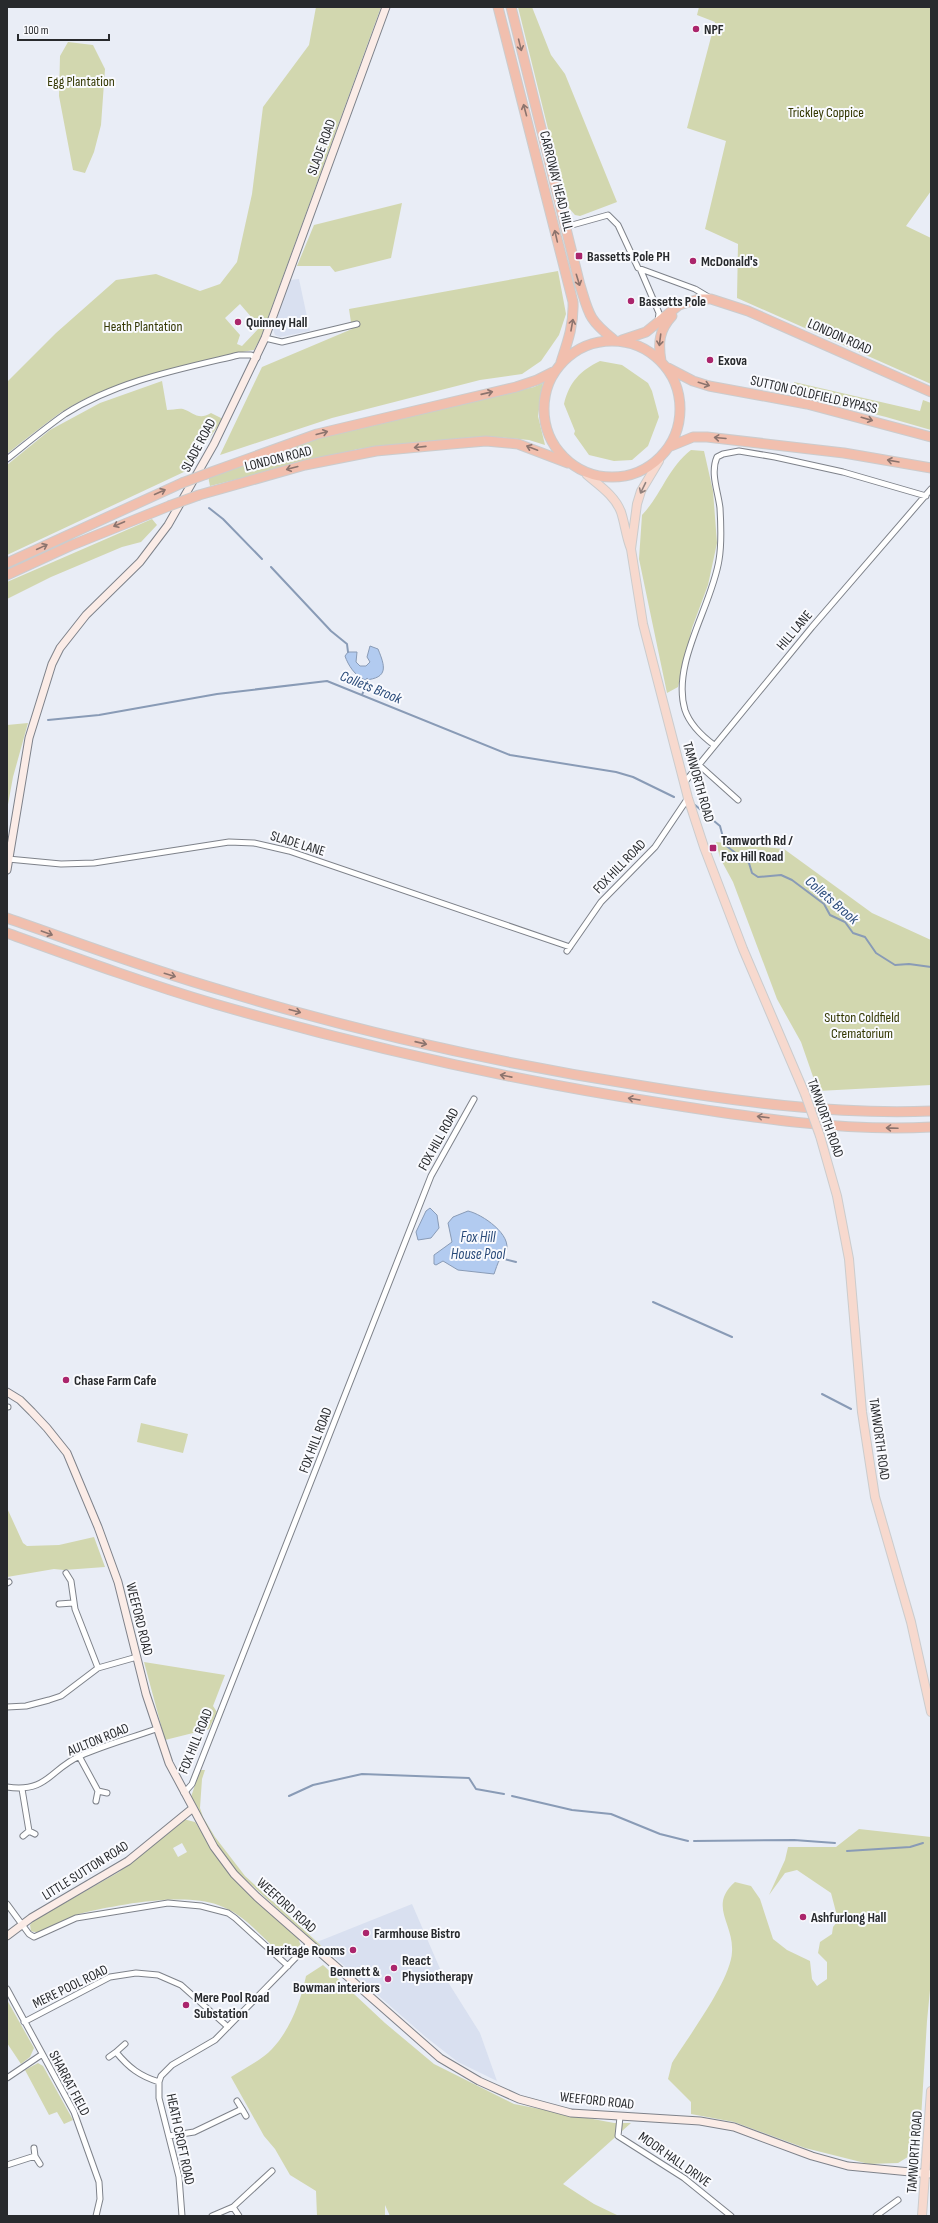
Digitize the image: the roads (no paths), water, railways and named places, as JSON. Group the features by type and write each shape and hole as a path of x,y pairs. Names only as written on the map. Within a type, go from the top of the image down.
{"highway":[{"name":"CARROWAY HEAD HILL","path":"498,7 573,302 574,318 570,337 561,362"},
{"name":"CARROWAY HEAD HILL","path":"511,7 565,227 589,314 598,328 617,340"},
{"name":"LONDON ROAD","path":"617,340 646,332 679,305 699,298 711,299 736,308 931,392"},
{"name":"LONDON ROAD","path":"661,361 659,348 661,331 665,324 680,311 701,304 736,308"},
{"path":"617,340 649,351 668,368 677,390 680,414 677,432 671,446 659,461 628,476 610,478 587,475 568,463 553,443 544,418 547,386 553,372 561,362 582,350 617,340"},
{"name":"SUTTON COLDFIELD BYPASS","path":"668,368 693,381 709,386 807,404 931,437"},
{"name":"LONDON ROAD","path":"7,563 182,483 317,434 421,408 516,387 537,380 553,372"},
{"path":"671,446 687,439 707,437 844,453 931,468"},
{"name":"LONDON ROAD","path":"7,575 70,546 199,495 306,465 376,451 486,441 518,444 568,463"},
{"path":"9,919 102,953 225,992 381,1034 515,1064 680,1092 775,1104 842,1110 931,1111"},
{"path":"8,933 101,967 214,1003 384,1049 503,1076 584,1091 778,1119 851,1126 931,1127"}],"main road":[{"name":"TAMWORTH ROAD","path":"631,549 637,504 641,490 659,461"},
{"name":"TAMWORTH ROAD","path":"587,475 605,490 616,502 621,513 626,536 631,549 644,624 688,798 722,896 805,1094 820,1136 837,1196 849,1259 862,1412 874,1490 881,1524 916,1644 931,1712"},
{"name":"TAMWORTH ROAD","path":"922,2216 928,2174 931,2091"}],"street":[{"name":"SLADE ROAD","path":"7,870 30,738 52,664 60,648 86,616 140,562 168,525 214,444 257,358 265,338 386,7"},
{"path":"565,227 601,215 608,215 612,218 618,225 638,268 641,271 659,313 658,322"},
{"name":"LONDON ROAD","path":"641,271 695,289 711,299"},
{"path":"265,338 282,342 357,324"},
{"path":"7,459 66,414 104,394 146,378 226,358 245,355 257,358"},
{"name":"TAMWORTH ROAD","path":"714,745 699,733 686,712 684,684 691,648 719,560 720,513 714,463 716,457 722,454 739,451 775,456 843,472 926,496"},
{"name":"HILL LANE","path":"684,783 812,627 931,490"},
{"path":"699,765 738,800"},
{"name":"FOX HILL ROAD","path":"569,949 601,902 655,847 688,798"},
{"name":"SLADE LANE","path":"8,859 61,864 94,863 229,842 254,843 289,851 569,949"},
{"name":"FOX HILL ROAD","path":"184,1793 192,1784 431,1176 474,1099"},
{"name":"WEEFORD ROAD","path":"7,1392 20,1400 32,1412 67,1453 98,1526 118,1582 156,1729 169,1763 214,1847 234,1874 257,1897 440,2058 479,2081 519,2099 571,2113 620,2117 668,2118 714,2124 759,2135 812,2156 848,2166 928,2174"},
{"path":"66,1573 71,1581 73,1603 98,1668"},
{"path":"58,1604 73,1603"},
{"path":"7,1711 7,1707 26,1706 62,1696 98,1668 137,1657"},
{"name":"AULTON ROAD","path":"7,1787 22,1789 40,1784 52,1777 79,1756 156,1729"},
{"path":"79,1756 98,1791 96,1801"},
{"path":"22,1789 29,1831"},
{"path":"98,1791 107,1793"},
{"name":"LITTLE SUTTON ROAD","path":"7,1936 22,1924 128,1862 192,1808"},
{"path":"29,1831 35,1834"},
{"path":"23,1836 29,1831"},
{"path":"7,1904 29,1934 34,1937 76,1918 168,1903 190,1903 218,1910 235,1918 288,1966"},
{"name":"HEATH CROFT ROAD","path":"182,2216 179,2177 159,2098 159,2082 166,2070 215,2040 310,1943"},
{"name":"MERE POOL ROAD","path":"24,2022 110,1977 136,1973 158,1975 181,1985 228,2027"},
{"name":"SHARRAT FIELD","path":"7,1989 41,2055 74,2112 99,2182 100,2199 96,2216"},
{"path":"109,2057 125,2044"},
{"path":"116,2052 132,2070 144,2077 159,2082"},
{"path":"7,2078 41,2055"},
{"path":"237,2101 246,2116"},
{"path":"169,2136 194,2132 242,2109"},
{"name":"MOOR HALL DRIVE","path":"620,2117 618,2136 684,2178 731,2216"},
{"path":"34,2148 35,2156 40,2164"},
{"path":"7,2165 35,2156"},
{"path":"212,2216 233,2208 272,2171"},
{"path":"876,2216 898,2200"},
{"path":"233,2208 239,2216"}],"water":[{"path":"370,646 378,649 383,670 382,674 378,677 365,680 352,670 345,656 348,652 357,652 356,662 360,666 366,666 370,662 367,657"},
{"path":"430,1208 437,1215 439,1228 431,1238 418,1240 416,1232 426,1211"},
{"name":"Fox Hill House Pool","path":"468,1211 481,1216 495,1226 505,1239 507,1245 506,1252 497,1265 494,1274 458,1270 443,1261 436,1265 434,1264 434,1255 452,1242 448,1223 453,1217"}],"waterway":[{"path":"209,508 223,519 262,559"},
{"path":"271,567 331,631 347,644 348,652"},
{"path":"365,686 367,679"},
{"name":"Collets Brook","path":"48,720 99,715 217,694 327,681 510,755 616,772 633,777 674,797"},
{"name":"Collets Brook","path":"362,695 364,690"},
{"name":"Collets Brook","path":"695,805 720,826 725,845 749,863 752,873 758,877 781,875 792,880 824,904 830,915 845,922 853,933 865,937 876,953 895,965 909,964 931,967"},
{"path":"500,1258 516,1262"},
{"path":"653,1302 732,1337"},
{"path":"822,1394 851,1409"},
{"path":"289,1796 313,1785 362,1774 469,1778 476,1789 504,1794"},
{"path":"512,1796 572,1810 611,1814 660,1834 688,1841"},
{"path":"694,1841 794,1840 835,1843"},
{"path":"847,1851 910,1847 923,1843"}],"place":[{"name":"NPF","path":"696,29"},
{"name":"Bassetts Pole PH","path":"579,256"},
{"name":"McDonald's","path":"693,261"},
{"name":"Bassetts Pole","path":"631,301"},
{"name":"Quinney Hall","path":"238,322"},
{"name":"Exova","path":"710,360"},
{"name":"Tamworth Rd / Fox Hill Road","path":"713,848"},
{"name":"Chase Farm Cafe","path":"66,1380"},
{"name":"Ashfurlong Hall","path":"803,1917"},
{"name":"Farmhouse Bistro","path":"366,1933"},
{"name":"Heritage Rooms","path":"353,1950"},
{"name":"React Physiotherapy","path":"394,1968"},
{"name":"Bennett & Bowman interiors","path":"388,1979"},
{"name":"Mere Pool Road Substation","path":"186,2005"}],"park label":[{"name":"Egg Plantation","path":"81,81"},
{"name":"Trickley Coppice","path":"826,112"},
{"name":"Heath Plantation","path":"143,326"},
{"name":"Sutton Coldfield Crematorium","path":"862,1026"}]}
